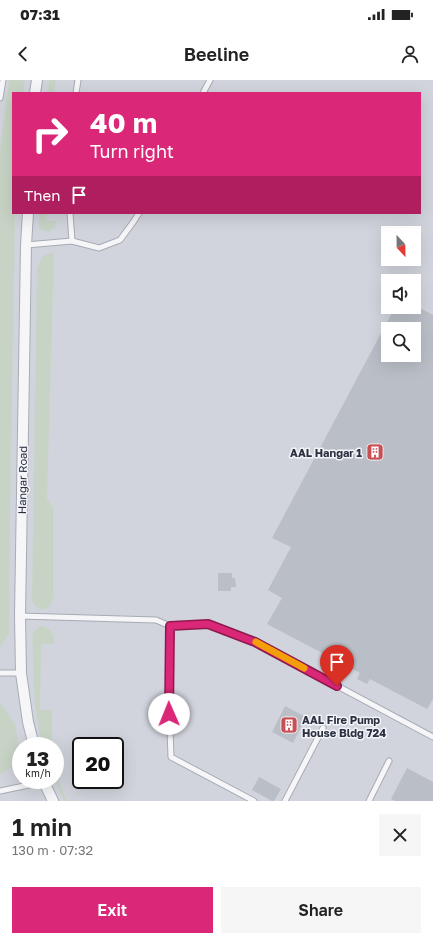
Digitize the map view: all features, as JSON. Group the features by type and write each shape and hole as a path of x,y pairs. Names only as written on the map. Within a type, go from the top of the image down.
{"street":[{"path":"35,92 37,80"},
{"name":"Hangar Road","path":"28,214 26,245 20,616 21,673 28,722 32,737"},
{"path":"47,789 53,801"}],"lane":[{"path":"0,98 3,80"},
{"path":"76,92 78,80"},
{"path":"204,92 210,80"},
{"path":"70,214 72,241"},
{"path":"26,245 72,241 99,248 120,240 138,214"},
{"path":"20,616 156,620 170,626 208,624 255,642 433,737"},
{"path":"170,626 169,702 171,757 254,801"},
{"path":"0,673 21,673"},
{"path":"285,801 323,728"},
{"path":"369,801 389,761"},
{"path":"0,791 12,788"}],"shaded area":[{"path":"0,80 433,80 433,801 0,801"}],"green space":[{"path":"9,80 25,80 23,92 12,92 12,214 15,214 9,633 0,648 0,150"},
{"path":"49,80 56,80 54,92 47,92"},
{"path":"39,214 46,214 47,221 56,221 55,228 48,232 39,228"},
{"path":"54,252 47,499 53,507 53,597 50,606 43,610 36,607 32,601 37,271 42,258"},
{"path":"43,626 49,629 53,635 54,641 54,644 41,644 40,710 51,710 52,737 41,737 36,713 33,634 39,627"},
{"path":"0,702 15,724 17,737 12,737 11,768 0,774"},
{"path":"59,789 62,789 67,801 64,801"}],"building":[{"name":"AAL Hangar 1","path":"421,309 433,315 433,699 427,709 370,679 367,684 357,679 360,673 267,624 282,598 268,590 291,547 272,538 381,333 381,362 421,362 421,322 387,322 391,314 421,314"},
{"path":"218,573 232,573 232,578 235,578 236,587 231,587 231,591 218,591"},
{"name":"AAL Fire Pump House Bldg 724","path":"285,706 306,717 293,743 272,732"},
{"path":"407,768 433,782 433,801 395,801 391,799"},
{"path":"259,777 281,789 274,801 252,790"}],"slow traffic":[{"path":"256,642 304,668"}],"place":[{"name":"AAL Hangar 1","path":"375,452"},
{"name":"AAL Fire Pump House Bldg 724","path":"289,725"}],"route":[{"path":"169,714 170,626 208,624 255,642 337,686"}]}
